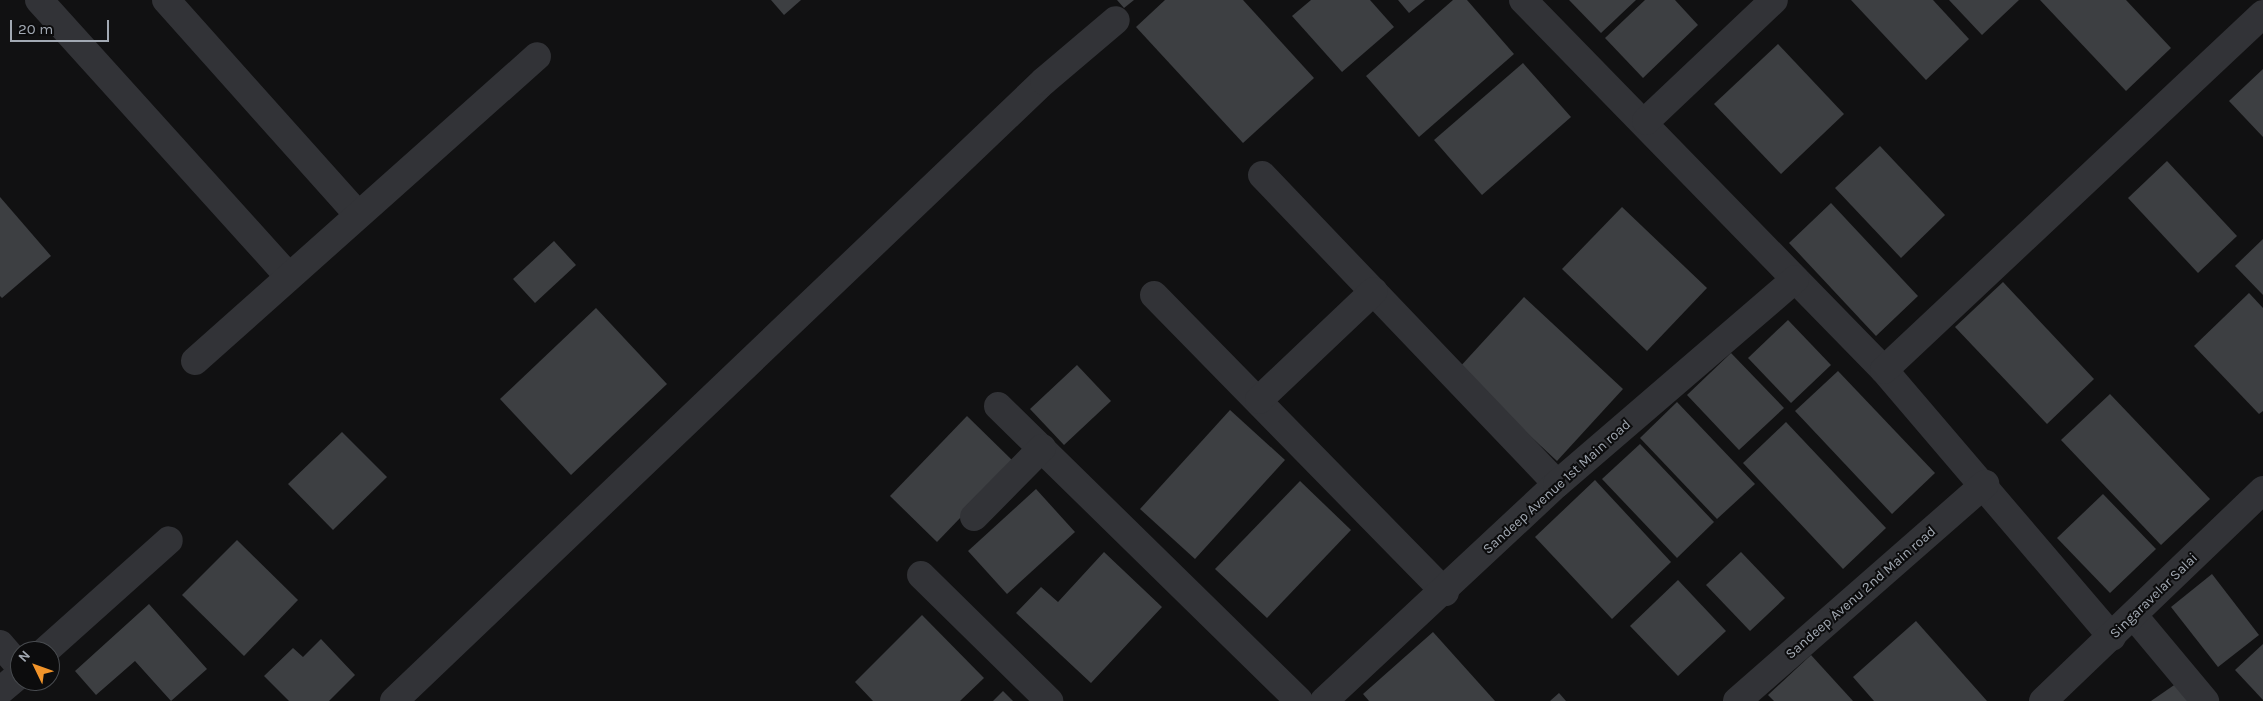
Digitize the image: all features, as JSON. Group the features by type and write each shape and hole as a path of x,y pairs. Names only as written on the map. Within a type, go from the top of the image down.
{"street":[{"path":"39,0 288,276"},
{"path":"166,0 358,215"},
{"path":"1523,0 1646,121 1884,370 1985,484 2112,637"},
{"path":"1646,121 1774,0"},
{"path":"1884,370 2263,14"},
{"path":"394,701 1044,81 1116,20"},
{"path":"195,361 288,276 537,56"},
{"path":"1262,175 1557,484"},
{"name":"Sandeep Avenue 1st Main road","path":"1324,701 1445,592 1557,484 1795,279"},
{"path":"1259,400 1374,291"},
{"path":"1154,295 1259,400 1445,592"},
{"path":"998,406 1300,701"},
{"path":"974,517 1042,448"},
{"name":"Sandeep Avenu 2nd Main road","path":"1737,701 1985,484"},
{"name":"Singaravelar Salai","path":"2043,701 2134,616 2263,490"},
{"path":"56,641 169,540"},
{"path":"921,575 1049,701"},
{"path":"2134,616 2205,701"},
{"path":"0,644 10,656"},
{"path":"0,691 10,682"}],"building":[{"path":"771,0 801,0 784,15"},
{"path":"1117,0 1134,0 1124,8"},
{"path":"1165,0 1243,0 1314,78 1243,143 1136,27"},
{"path":"1311,0 1370,0 1394,27 1342,72 1292,16"},
{"path":"1398,0 1425,0 1409,13"},
{"path":"1453,0 1467,0 1514,54 1419,137 1366,76"},
{"path":"1569,0 1636,0 1601,33"},
{"path":"1645,0 1675,0 1698,25 1643,78 1605,38"},
{"path":"1851,0 1933,0 1969,39 1926,80"},
{"path":"1949,0 2019,0 1982,35"},
{"path":"2040,0 2126,0 2171,48 2126,91"},
{"path":"1778,44 1844,114 1781,174 1714,104"},
{"path":"1523,63 1571,117 1482,195 1434,140"},
{"path":"2263,69 2263,137 2229,101"},
{"path":"1880,146 1945,215 1901,258 1835,188"},
{"path":"2167,161 2237,236 2198,273 2128,198"},
{"path":"0,197 51,256 2,298 0,296"},
{"path":"1831,203 1918,296 1876,336 1789,243"},
{"path":"1622,207 1707,288 1647,351 1562,269"},
{"path":"2263,239 2263,295 2235,266"},
{"path":"554,241 576,265 535,303 513,279"},
{"path":"2003,282 2094,379 2047,424 1955,327"},
{"path":"2249,293 2263,308 2263,411 2259,414 2194,346"},
{"path":"1524,297 1623,389 1557,461 1458,369"},
{"path":"596,308 667,384 571,475 500,399"},
{"path":"1788,320 1831,365 1791,403 1748,358"},
{"path":"1731,353 1784,408 1739,450 1687,395"},
{"path":"1077,365 1111,401 1064,445 1030,409"},
{"path":"1838,371 1935,473 1892,514 1795,411"},
{"path":"2110,394 2210,499 2161,545 2061,440"},
{"path":"1677,402 1755,484 1717,519 1640,438"},
{"path":"1230,410 1285,460 1195,559 1140,509"},
{"path":"967,416 1014,462 937,542 890,496"},
{"path":"1786,422 1886,528 1843,569 1743,463"},
{"path":"342,432 387,477 333,530 288,484"},
{"path":"1640,444 1714,522 1677,558 1602,479"},
{"path":"1595,480 1671,562 1612,619 1535,537"},
{"path":"1300,481 1351,530 1267,618 1215,569"},
{"path":"1036,489 1075,532 1007,594 968,551"},
{"path":"2103,494 2156,549 2110,593 2057,538"},
{"path":"237,540 298,600 244,656 182,595"},
{"path":"1104,552 1162,607 1091,683 1016,613 1041,587 1058,602"},
{"path":"1741,552 1785,598 1750,631 1706,585"},
{"path":"2212,574 2259,635 2218,667 2171,607"},
{"path":"1678,580 1726,631 1678,676 1630,626"},
{"path":"149,604 207,669 171,701 135,661 96,695 75,671"},
{"path":"922,615 984,678 960,701 873,701 855,682"},
{"path":"1916,621 1987,701 1874,701 1853,677"},
{"path":"1433,632 1495,701 1369,701 1363,694"},
{"path":"321,639 355,675 329,701 289,701 264,676 293,648 303,657"},
{"path":"2263,644 2263,700 2235,670"},
{"path":"1811,655 1853,701 1774,701 1768,695"},
{"path":"2180,681 2194,701 2151,701"},
{"path":"1003,691 1013,701 993,701"},
{"path":"1559,693 1566,701 1550,701"}]}
